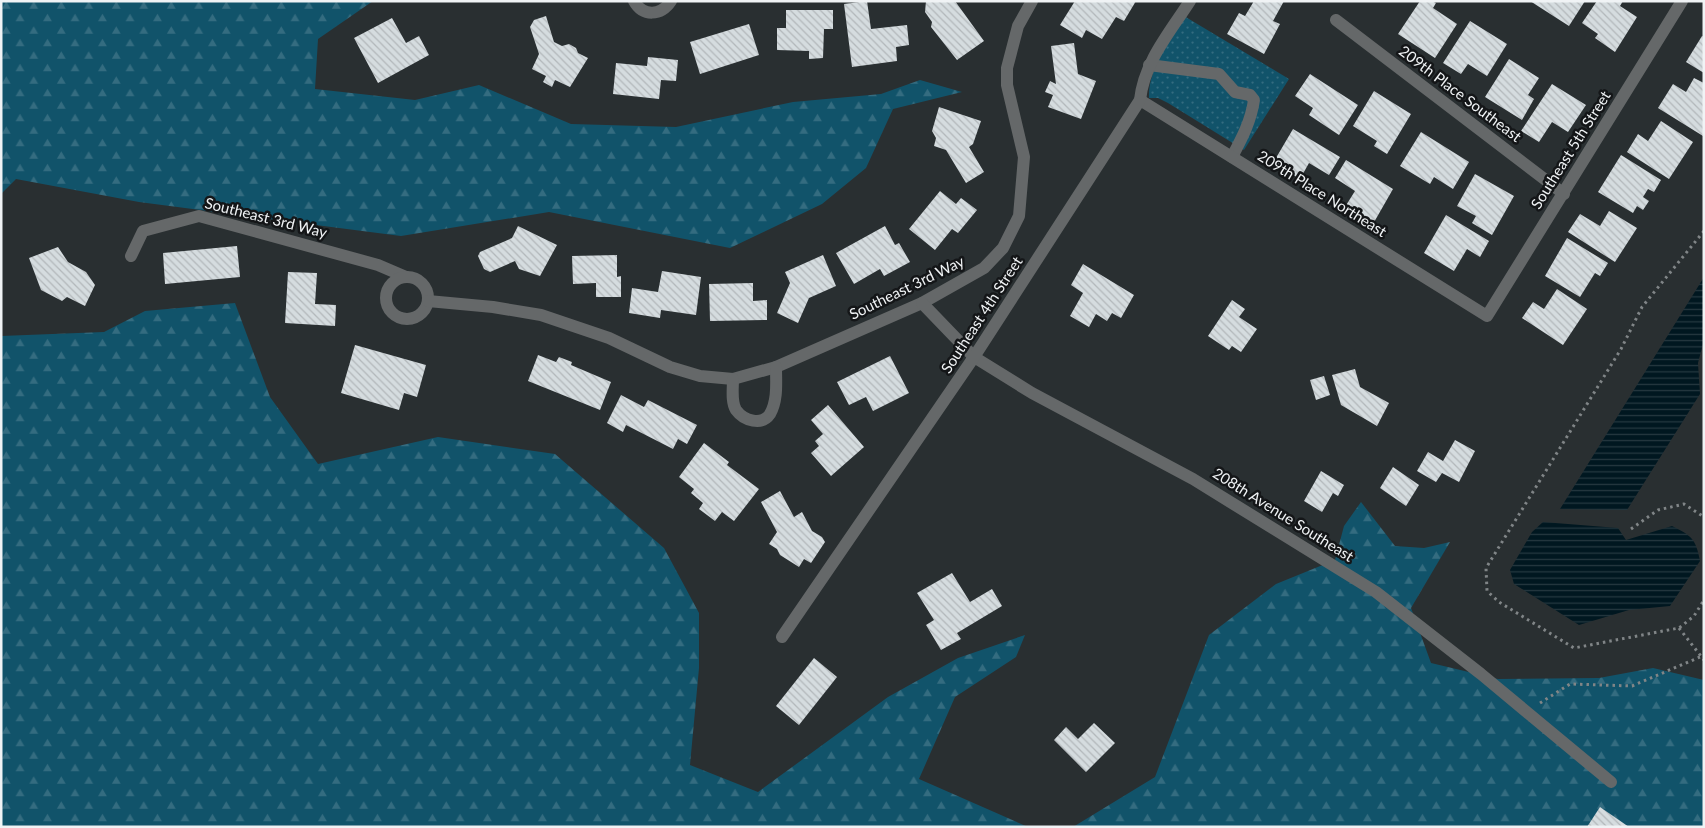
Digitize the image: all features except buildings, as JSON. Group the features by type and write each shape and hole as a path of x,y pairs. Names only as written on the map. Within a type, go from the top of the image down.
{"street":[{"path":"634,1 640,9 654,13 661,12 672,1"},
{"name":"Southeast 3rd Way","path":"131,256 143,232 198,216 378,265 420,282 428,294 428,301 493,307 541,315 609,338 670,367 700,376 733,379 776,367 922,303 984,268 1003,248 1019,216 1024,158 1007,85 1007,68 1018,26 1032,1"},
{"name":"Southeast 4th Street","path":"782,637 974,357 1140,100 1142,84 1149,65 1190,1"},
{"name":"Southeast 5th Street","path":"1487,316 1682,1"},
{"name":"209th Place Southeast","path":"1336,20 1564,194"},
{"path":"1149,65 1219,74 1235,92 1250,96 1254,100 1246,130 1232,157"},
{"name":"209th Place Northeast","path":"1140,100 1487,316"},
{"path":"406,277 393,283 389,289 387,296 390,310 401,318 408,319 421,314 428,301"},
{"name":"208th Avenue Southeast","path":"922,303 974,357 1032,394 1193,479 1314,551 1376,592 1611,782"},
{"path":"733,379 733,400 736,410 746,419 757,421 766,418 771,412 776,392 776,367"}],"path":[{"path":"1704,231 1642,307 1621,349 1486,568 1487,591 1499,602 1574,648 1679,628 1694,616 1704,600"},
{"path":"1631,529 1658,510 1684,504 1704,517"},
{"path":"1526,712 1570,684 1632,686 1702,658 1679,628"}],"green space":[{"path":"1,1 373,1 318,39 315,89 415,100 479,85 571,124 676,127 793,102 881,94 920,80 962,92 893,109 866,168 822,204 730,248 549,212 401,236 139,202 16,179 1,194"},
{"path":"1184,16 1289,79 1244,150 1168,103 1158,98 1149,98 1152,76 1156,65"},
{"path":"235,303 270,397 318,464 438,437 555,454 664,548 699,613 699,668 690,765 758,792 888,697 958,658 1025,635 1016,657 955,697 919,779 1028,827 1,827 1,336 104,332 145,311"},
{"path":"1361,502 1395,546 1424,548 1450,542 1411,608 1431,663 1498,679 1599,678 1653,668 1704,680 1704,827 1073,827 1155,777 1209,635 1276,584 1335,560 1344,526"}],"shaded area":[{"path":"1704,277 1704,340 1698,363 1700,394 1627,510 1560,509"},
{"path":"1543,522 1618,528 1626,540 1672,526 1692,539 1697,548 1700,561 1670,606 1629,610 1579,625 1514,584 1510,570 1532,532"}]}
